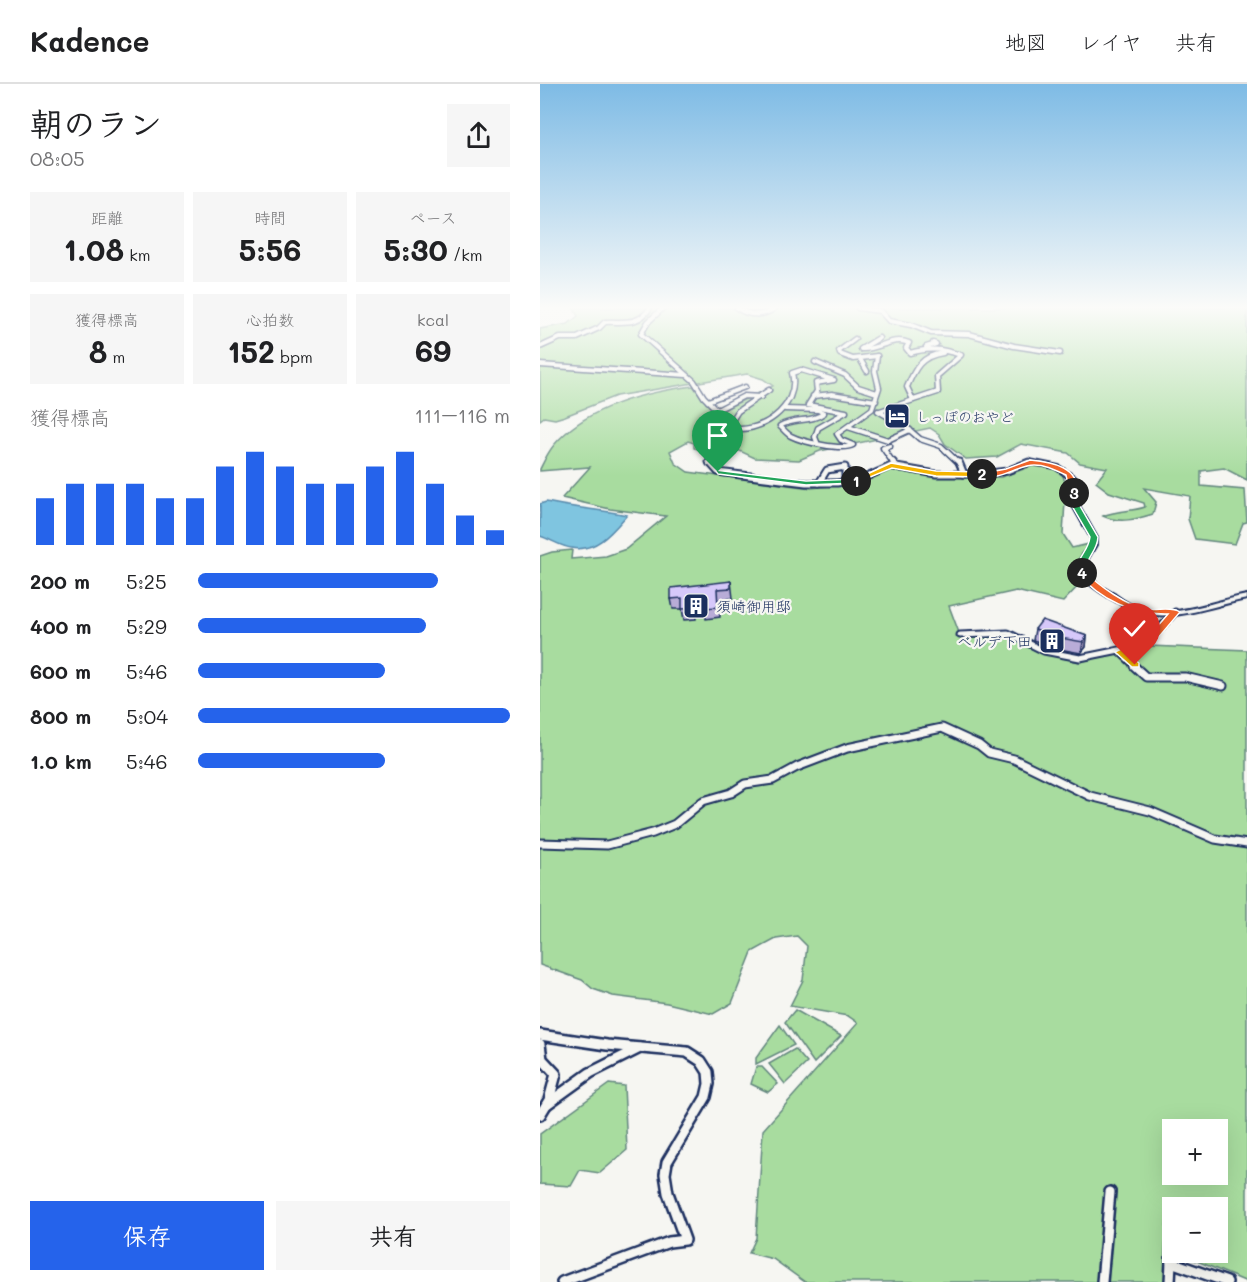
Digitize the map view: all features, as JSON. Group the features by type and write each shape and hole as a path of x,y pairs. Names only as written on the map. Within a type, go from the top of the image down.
{"main road":[{"path":"1030,462 1058,468 1072,477 1076,506 1094,537 1094,543 1080,567 1088,581 1141,611 1175,612 1247,597"}],"street":[{"path":"675,364 694,381 717,411"},
{"path":"819,364 845,375 858,387 877,393"},
{"path":"863,364 867,371"},
{"path":"785,409 818,410 824,413 820,417 790,420 780,426 789,435 836,449 852,447 853,445 842,440 837,434 872,409 879,383 875,371 876,364"},
{"path":"913,400 907,387 919,364"},
{"path":"880,411 926,398 938,392 938,376 948,364"},
{"path":"540,367 547,365 687,375"},
{"path":"769,390 738,411 728,426 729,428 742,429 755,426 770,420 785,409 795,384 792,372 801,370 834,380 816,383 817,391 807,402 808,405 840,408 846,412 818,428 815,437 817,442"},
{"path":"708,401 745,387"},
{"path":"813,396 838,394 876,401"},
{"path":"761,397 744,396 717,411 708,424 713,441 709,464 712,469 725,474 819,483 845,483 862,479 887,466 936,474 964,474 1007,471 1030,462"},
{"path":"872,409 880,411 920,439 941,446 960,463 964,474"},
{"path":"848,427 888,440 910,430"},
{"path":"890,446 883,448 896,466"},
{"path":"819,483 827,470 842,466 845,483"},
{"path":"960,635 1008,633 1044,651 1072,658 1120,652 1137,647 1156,636 1175,612"},
{"path":"1120,652 1146,677 1164,674 1205,680 1223,686"},
{"path":"540,843 607,845 653,833 675,824 703,801 731,793 745,784 773,780 797,767 847,748 942,728 979,745 989,753 1014,759 1090,796 1150,811 1215,839 1247,844"},
{"path":"540,1035 687,1052 699,1058 709,1072 709,1088 702,1107 666,1164 669,1197 685,1240 669,1242 562,1282"},
{"path":"540,1044 542,1059 556,1074 547,1104 540,1115"},
{"path":"547,1104 590,1073 640,1048"},
{"path":"1102,1282 1110,1192"},
{"path":"1170,1282 1171,1263"},
{"path":"1174,1263 1227,1282"}],"green space":[{"path":"540,364 1247,364 1247,480 1224,468 1201,471 1201,486 1245,490 1247,522 1243,523 1235,544 1195,539 1188,519 1190,496 1144,488 1156,502 1153,514 1141,518 1115,520 1103,516 1145,507 1144,503 1109,492 1096,482 1107,468 1080,463 1068,453 1021,444 997,457 966,459 945,444 939,434 930,428 820,451 799,460 755,458 718,441 723,430 721,411 773,386 763,379 747,374 616,396 565,416 555,419 544,417 540,420"},
{"path":"693,386 713,411 700,427 705,451 694,448 694,443 688,441 670,451 675,463 688,472 811,488 860,483 887,470 964,478 1001,477 1032,466 1051,468 1062,473 1066,485 1063,534 1072,548 1089,544 1075,564 1081,583 1063,602 1016,591 949,606 961,638 1008,637 1039,652 1079,662 1149,646 1247,650 1247,1282 1202,1263 1228,1263 1228,1197 1162,1197 1162,1263 1171,1263 1168,1282 805,1282 773,1259 749,1253 756,1238 763,1130 858,1023 848,1016 790,1006 803,980 807,946 797,936 776,939 752,952 732,1003 713,1014 667,1003 613,996 593,989 582,980 540,965 540,556 572,550 571,559 606,556 626,549 666,516 610,509 562,498 590,467 540,471 540,469 554,445 583,421 618,403 656,392"},
{"path":"795,1010 841,1036 814,1063 785,1022"},
{"path":"780,1025 794,1045 756,1064 756,1058"},
{"path":"795,1049 807,1063 785,1084 769,1064"},
{"path":"756,1067 762,1067 778,1084 768,1092 751,1084"},
{"path":"609,1084 624,1086 627,1150 600,1173 580,1170 571,1186 540,1184 540,1134"}],"water":[{"path":"546,502 627,515 610,534 596,544 581,549 572,548 540,536 540,504"}],"building":[{"path":"731,581 731,588 717,589 718,607 704,608 704,599 694,600 694,608 682,609 682,598 671,599 671,588"},
{"path":"1042,620 1087,636 1083,642 1049,636 1050,634 1035,629"}],"place":[{"name":"しっぽのおやど","path":"897,416"},
{"name":"須崎御用邸","path":"696,606"},
{"name":"ベルデ下田","path":"1052,641"}],"route":[{"path":"718,472 827,484 862,479 887,466 947,474 981,474 1007,471 1030,462 1048,464 1064,470 1072,477 1076,506 1094,537 1094,543 1081,563 1080,567 1084,577 1092,585 1141,611 1175,612 1156,636 1137,647 1120,652 1135,665"}]}
